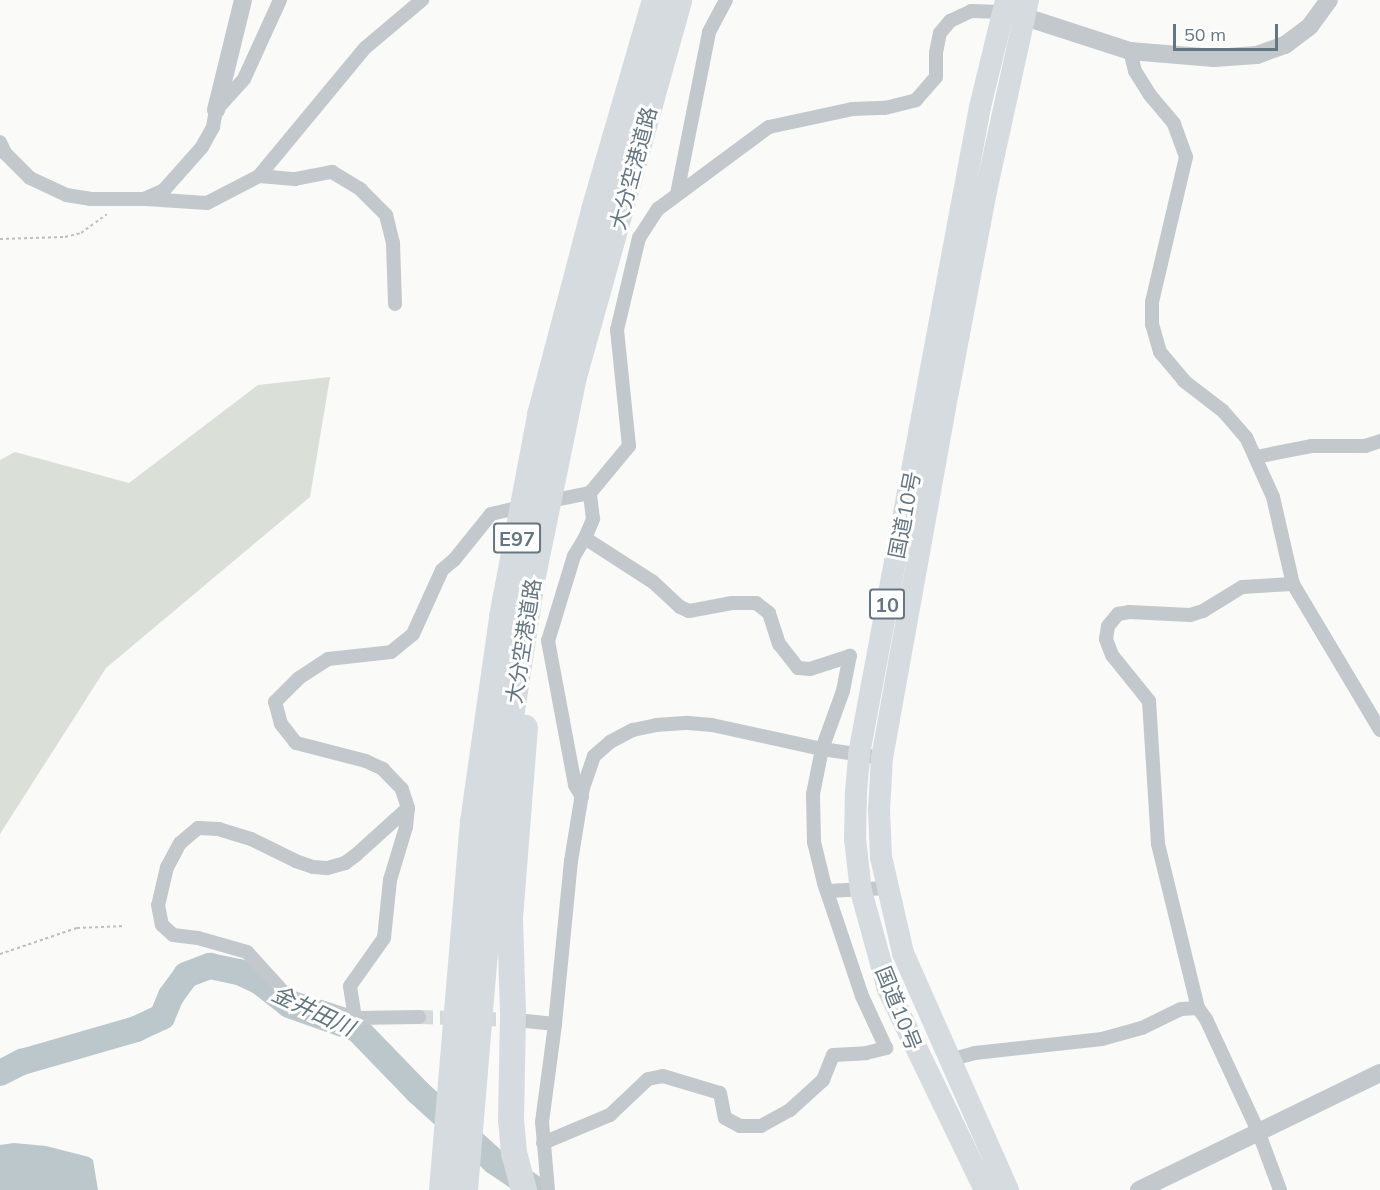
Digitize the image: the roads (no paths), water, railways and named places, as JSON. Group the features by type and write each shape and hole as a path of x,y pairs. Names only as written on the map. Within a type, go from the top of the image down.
{"highway":[{"name":"大分空港道路","path":"440,1190 472,822 504,606 540,415 594,210 655,0"},
{"name":"大分空港道路","path":"466,1181 498,801 532,581 574,377 679,0"},
{"name":"国道10号","path":"985,1190 888,989 861,891 855,838 859,754 980,107 1004,6"},
{"name":"国道10号","path":"1008,1190 903,953 887,888 880,845 882,758 986,191 1026,8"},
{"path":"524,1190 514,1153 510,918 534,648 574,377"}],"street":[{"path":"144,199 164,190 184,171 202,147 213,127 243,0"},
{"path":"216,110 244,79 280,0"},
{"path":"0,142 5,153 30,178 66,195 207,203 259,176 365,48 422,0"},
{"path":"677,194 709,32 726,0"},
{"path":"355,1018 350,987 384,938 390,880 406,827 408,808 402,789 383,769 366,761 296,743 282,724 275,702 299,678 328,659 391,652 413,634 442,570 454,560 491,514 583,494 629,446 617,330 639,238 658,209 769,127 852,109 885,108 916,100 928,89 936,76 936,54 940,33 973,6 1026,8 1130,51 1214,58 1257,55 1284,45 1310,26 1329,0"},
{"path":"1130,51 1135,71 1174,124 1186,157 1152,302 1152,324 1160,352 1184,381 1223,411 1246,437 1273,497 1293,584 1380,730"},
{"path":"259,176 295,179 332,172 360,189 386,215 393,243 395,304"},
{"path":"1256,457 1311,447 1365,446 1380,441"},
{"path":"582,797 575,785 548,641 574,556 593,519 583,494"},
{"path":"543,1143 610,1115 648,1079 663,1076 720,1094 725,1118 740,1126 761,1126 790,1110 823,1080 833,1055 866,1053 886,1048 862,996 827,891 814,842 813,794 822,749 843,691 850,656 810,669 798,668 779,644 769,613 764,608 746,602 689,611 680,608 653,582 585,538"},
{"path":"1280,1190 1258,1131 1206,1019 1198,1008 1158,844 1149,701 1108,648 1108,626 1118,614 1129,612 1190,615 1242,587 1293,584"},
{"path":"548,1185 542,1122 555,1024 571,861 582,797 594,756 610,742 633,730 656,725 712,725 822,749 882,758"},
{"path":"408,808 356,855 345,862 327,868 313,867 296,861 251,839 219,829 198,828 180,843 167,867 158,905 162,925 173,935 198,938 247,952 287,996 355,1018 419,1017"},
{"path":"827,891 887,888"},
{"path":"949,1060 975,1053 1102,1039 1142,1028 1180,1009 1198,1008"},
{"path":"526,1021 555,1024"},
{"path":"1139,1190 1380,1073"}],"waterway":[{"name":"金井田川","path":"0,1073 22,1062 136,1029 162,1017 171,996 186,975 210,966 239,972 260,982 289,1005 357,1029 418,1092 495,1162 532,1187"}],"tunnel":[{"path":"419,1017 519,1020"}]}
